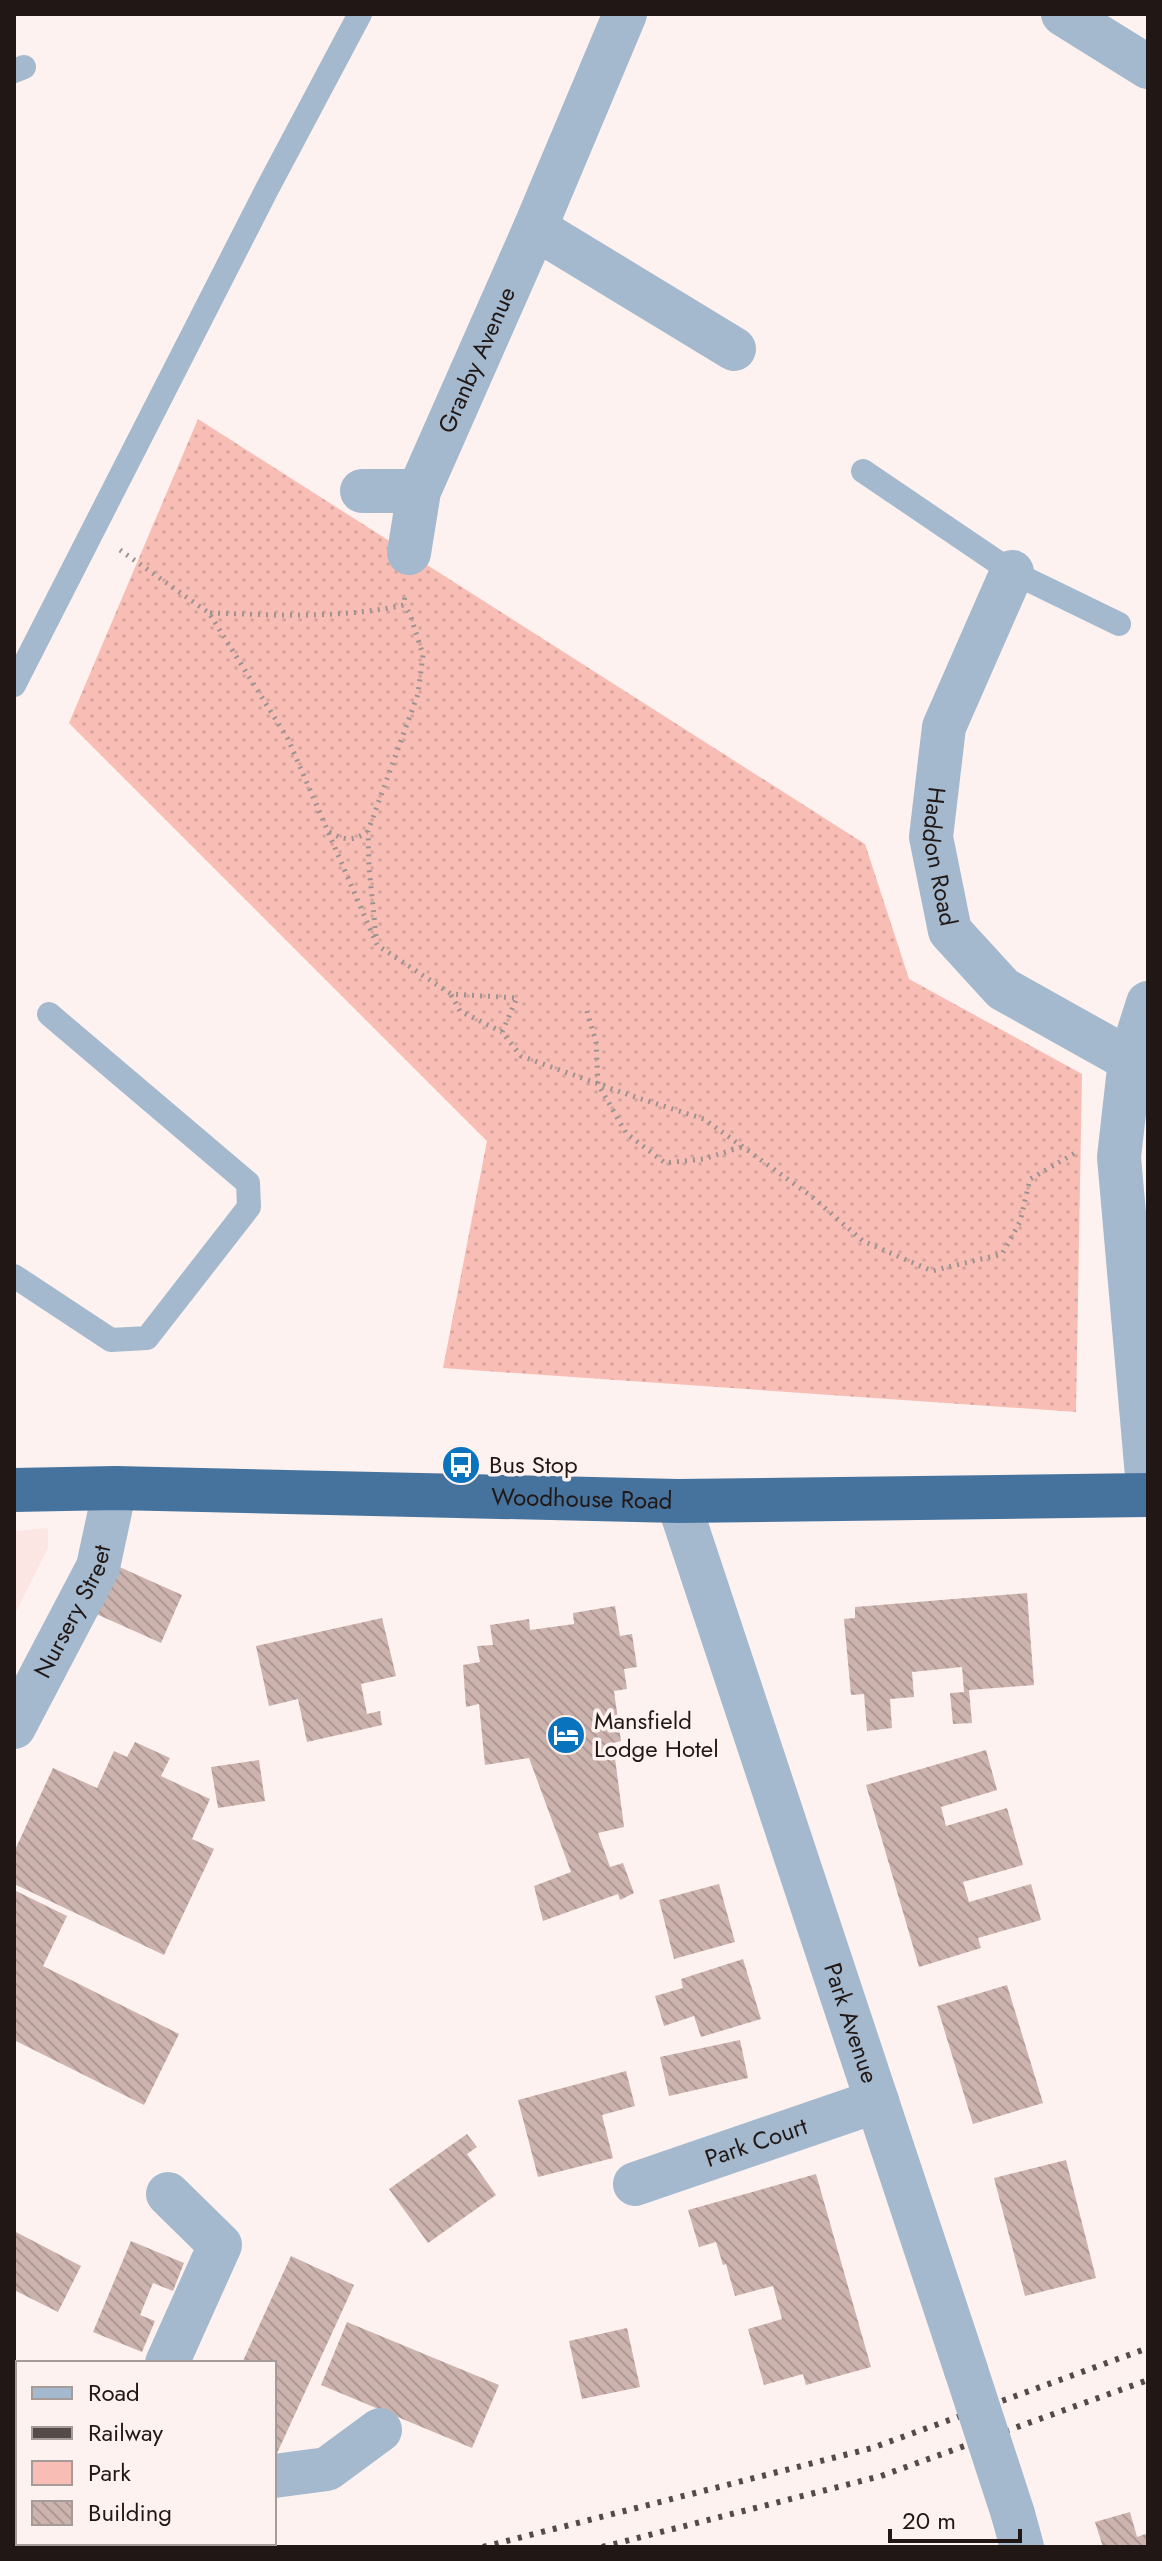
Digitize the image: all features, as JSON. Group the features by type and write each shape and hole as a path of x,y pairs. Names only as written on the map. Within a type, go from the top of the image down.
{"highway":[{"name":"Woodhouse Road","path":"14,1490 115,1488 678,1501 1148,1495"}],"street":[{"name":"Granby Avenue","path":"409,553 419,491 625,14"},
{"path":"1063,14 1148,67"},
{"path":"535,228 734,349"},
{"path":"362,491 419,491"},
{"name":"Haddon Road","path":"1012,572 944,727 931,837 950,931 1003,989 1130,1060"},
{"path":"1148,1003 1130,1060 1119,1157 1148,1487"},
{"name":"Nursery Street","path":"14,1727 98,1567 115,1488"},
{"name":"Park Avenue","path":"678,1501 1017,2530"},
{"name":"Park Court","path":"635,2184 877,2101"},
{"path":"168,2194 220,2245 168,2361"},
{"path":"276,2476 327,2469 380,2430"}],"lane":[{"path":"14,685 267,189 360,14"},
{"path":"863,471 1012,572 1119,624"},
{"path":"14,1276 111,1340 147,1338 249,1207 248,1183 49,1014"}],"path":[{"path":"93,531 209,613 288,739 377,945 451,994 460,1011 502,1032 521,1056 704,1119 811,1196 863,1241 932,1271 1002,1254 1020,1222 1030,1179 1071,1154 1081,1151 1119,1157"},
{"path":"377,945 371,904 368,831 418,694 423,655 410,614 404,605 409,553"},
{"path":"209,613 315,616 369,612 404,605"},
{"path":"328,831 344,840 357,838 368,831"},
{"path":"451,994 517,998 502,1032"},
{"path":"587,1011 596,1042 598,1084 626,1133 665,1163 703,1159 743,1147"}],"shaded area":[{"path":"48,1528 48,1548 14,1616 14,1531"}],"green space":[{"path":"198,419 865,844 909,979 1082,1074 1076,1412 443,1368 487,1141 69,723"}],"building":[{"path":"115,1565 182,1595 161,1643 94,1613"},
{"path":"1027,1593 1034,1685 969,1690 972,1723 953,1724 950,1693 964,1692 962,1667 912,1672 914,1697 890,1699 892,1728 867,1731 864,1694 851,1695 844,1619 855,1618 855,1607"},
{"path":"615,1606 620,1636 632,1634 637,1667 624,1669 627,1689 614,1691 621,1741 613,1743 624,1827 598,1833 610,1867 623,1863 634,1893 620,1900 618,1894 543,1921 534,1886 571,1872 529,1758 485,1765 479,1704 466,1707 463,1665 480,1662 477,1646 493,1645 490,1625 529,1619 530,1630 574,1624 573,1613"},
{"path":"382,1618 396,1676 361,1684 367,1714 380,1711 382,1725 307,1742 298,1699 269,1706 256,1646"},
{"path":"135,1742 170,1758 161,1776 210,1799 192,1839 214,1849 164,1955 14,1884 14,1852 53,1768 97,1788 114,1751 127,1757"},
{"path":"986,1750 997,1790 941,1807 946,1826 1007,1808 1023,1865 963,1882 969,1902 1031,1884 1041,1920 978,1938 981,1948 919,1967 866,1785"},
{"path":"259,1760 265,1801 218,1808 211,1767"},
{"path":"719,1884 735,1942 674,1959 659,1900"},
{"path":"14,1890 67,1916 43,1966 179,2034 144,2105 14,2040"},
{"path":"743,1959 761,2019 701,2037 694,2016 664,2026 655,1996 683,1988 681,1979"},
{"path":"1007,1985 1043,2103 973,2124 937,2006"},
{"path":"740,2040 748,2078 669,2096 660,2057"},
{"path":"626,2071 635,2106 602,2115 613,2158 538,2177 518,2100"},
{"path":"467,2134 477,2147 467,2154 496,2195 428,2243 389,2189"},
{"path":"1066,2160 1096,2278 1025,2296 994,2178"},
{"path":"816,2174 871,2367 806,2385 803,2374 764,2385 748,2329 782,2319 773,2286 735,2296 716,2242 699,2247 688,2210"},
{"path":"14,2231 81,2266 58,2312 14,2290"},
{"path":"131,2241 184,2263 173,2291 153,2283 140,2315 155,2321 142,2352 93,2332"},
{"path":"291,2256 354,2285 276,2456 276,2361 243,2361"},
{"path":"347,2322 499,2385 472,2448 321,2385"},
{"path":"627,2328 640,2387 582,2399 569,2341"},
{"path":"14,2447 16,2447 16,2514"},
{"path":"1130,2512 1137,2537 1148,2533 1148,2547 1103,2547 1095,2522"}],"railway":[{"path":"483,2547 872,2448 1148,2348"},
{"path":"602,2547 881,2476 1148,2380"}],"place":[{"name":"Bus Stop","path":"461,1465"},
{"name":"Mansfield Lodge Hotel","path":"566,1735"}]}
